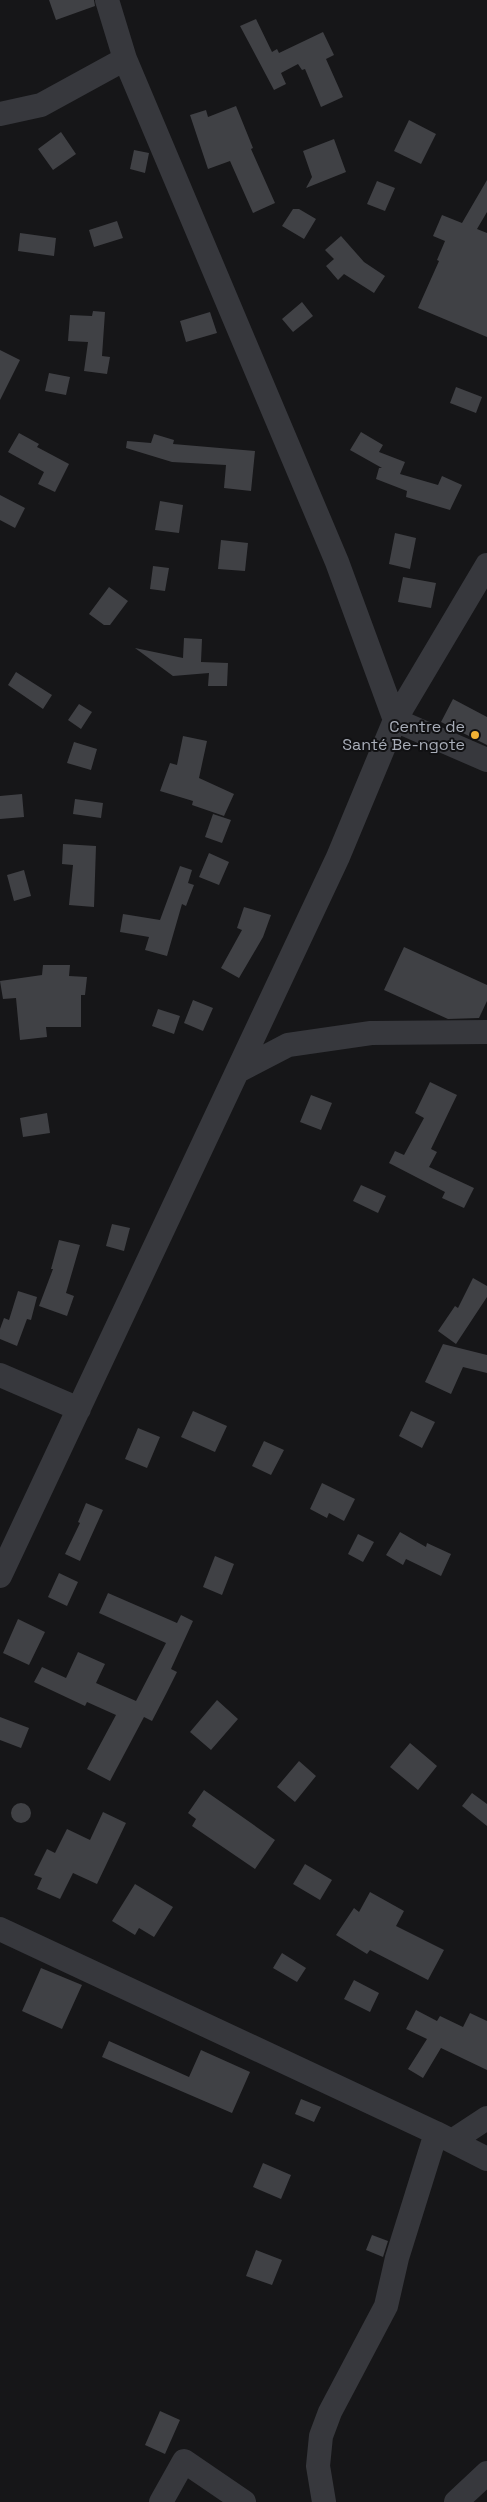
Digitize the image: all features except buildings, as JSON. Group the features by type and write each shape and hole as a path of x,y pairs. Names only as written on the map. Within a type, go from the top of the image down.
{"street":[{"path":"107,0 125,59 337,562 395,720 487,760"},
{"path":"0,114 41,105 125,59"},
{"path":"0,1576 338,857 395,720 487,565"},
{"path":"238,1071 288,1045 371,1033 487,1032"},
{"path":"0,1375 79,1409"},
{"path":"0,1929 444,2137 487,2159"},
{"path":"324,2502 318,2466 322,2436 330,2412 386,2306 397,2258 444,2137 487,2118"},
{"path":"161,2502 184,2462 244,2502"},
{"path":"456,2502 487,2473"}],"place":[{"name":"Centre de Santé Be-ngote","path":"475,735"}]}
